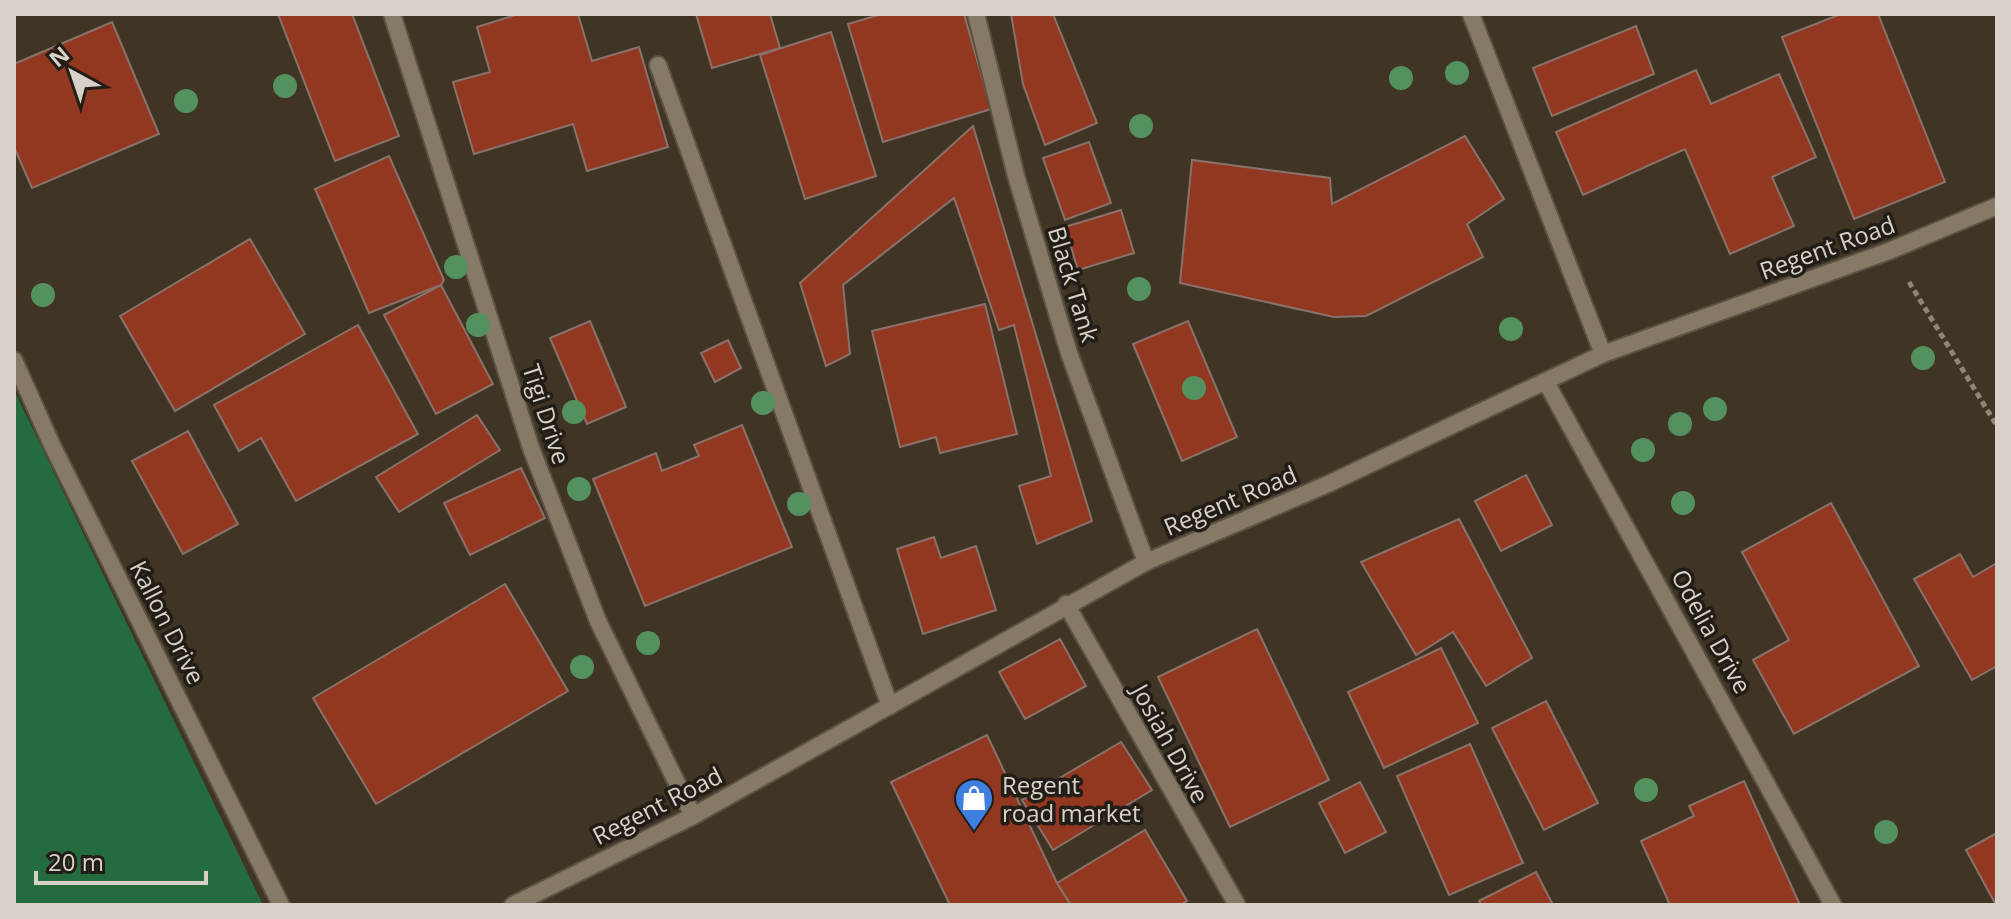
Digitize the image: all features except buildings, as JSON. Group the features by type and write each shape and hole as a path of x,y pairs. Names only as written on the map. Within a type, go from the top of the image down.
{"street":[{"name":"Tigi Drive","path":"392,14 531,448 598,621 693,816"},
{"name":"Black Tank","path":"976,14 1016,176 1069,353 1146,562"},
{"path":"1471,14 1603,354"},
{"path":"658,65 890,706"},
{"name":"Regent Road","path":"513,905 693,816 1066,604 1146,562 1328,484 1603,354 1889,251 1997,206"},
{"name":"Kallon Drive","path":"14,360 52,445 281,905"},
{"name":"Odelia Drive","path":"1546,382 1833,905"},
{"name":"Josiah Drive","path":"1066,604 1237,905"}],"path":[{"path":"1889,251 1997,426"}],"green space":[{"path":"14,390 263,905 14,905"}],"place":[{"name":"Regent road market","path":"974,832"}]}
